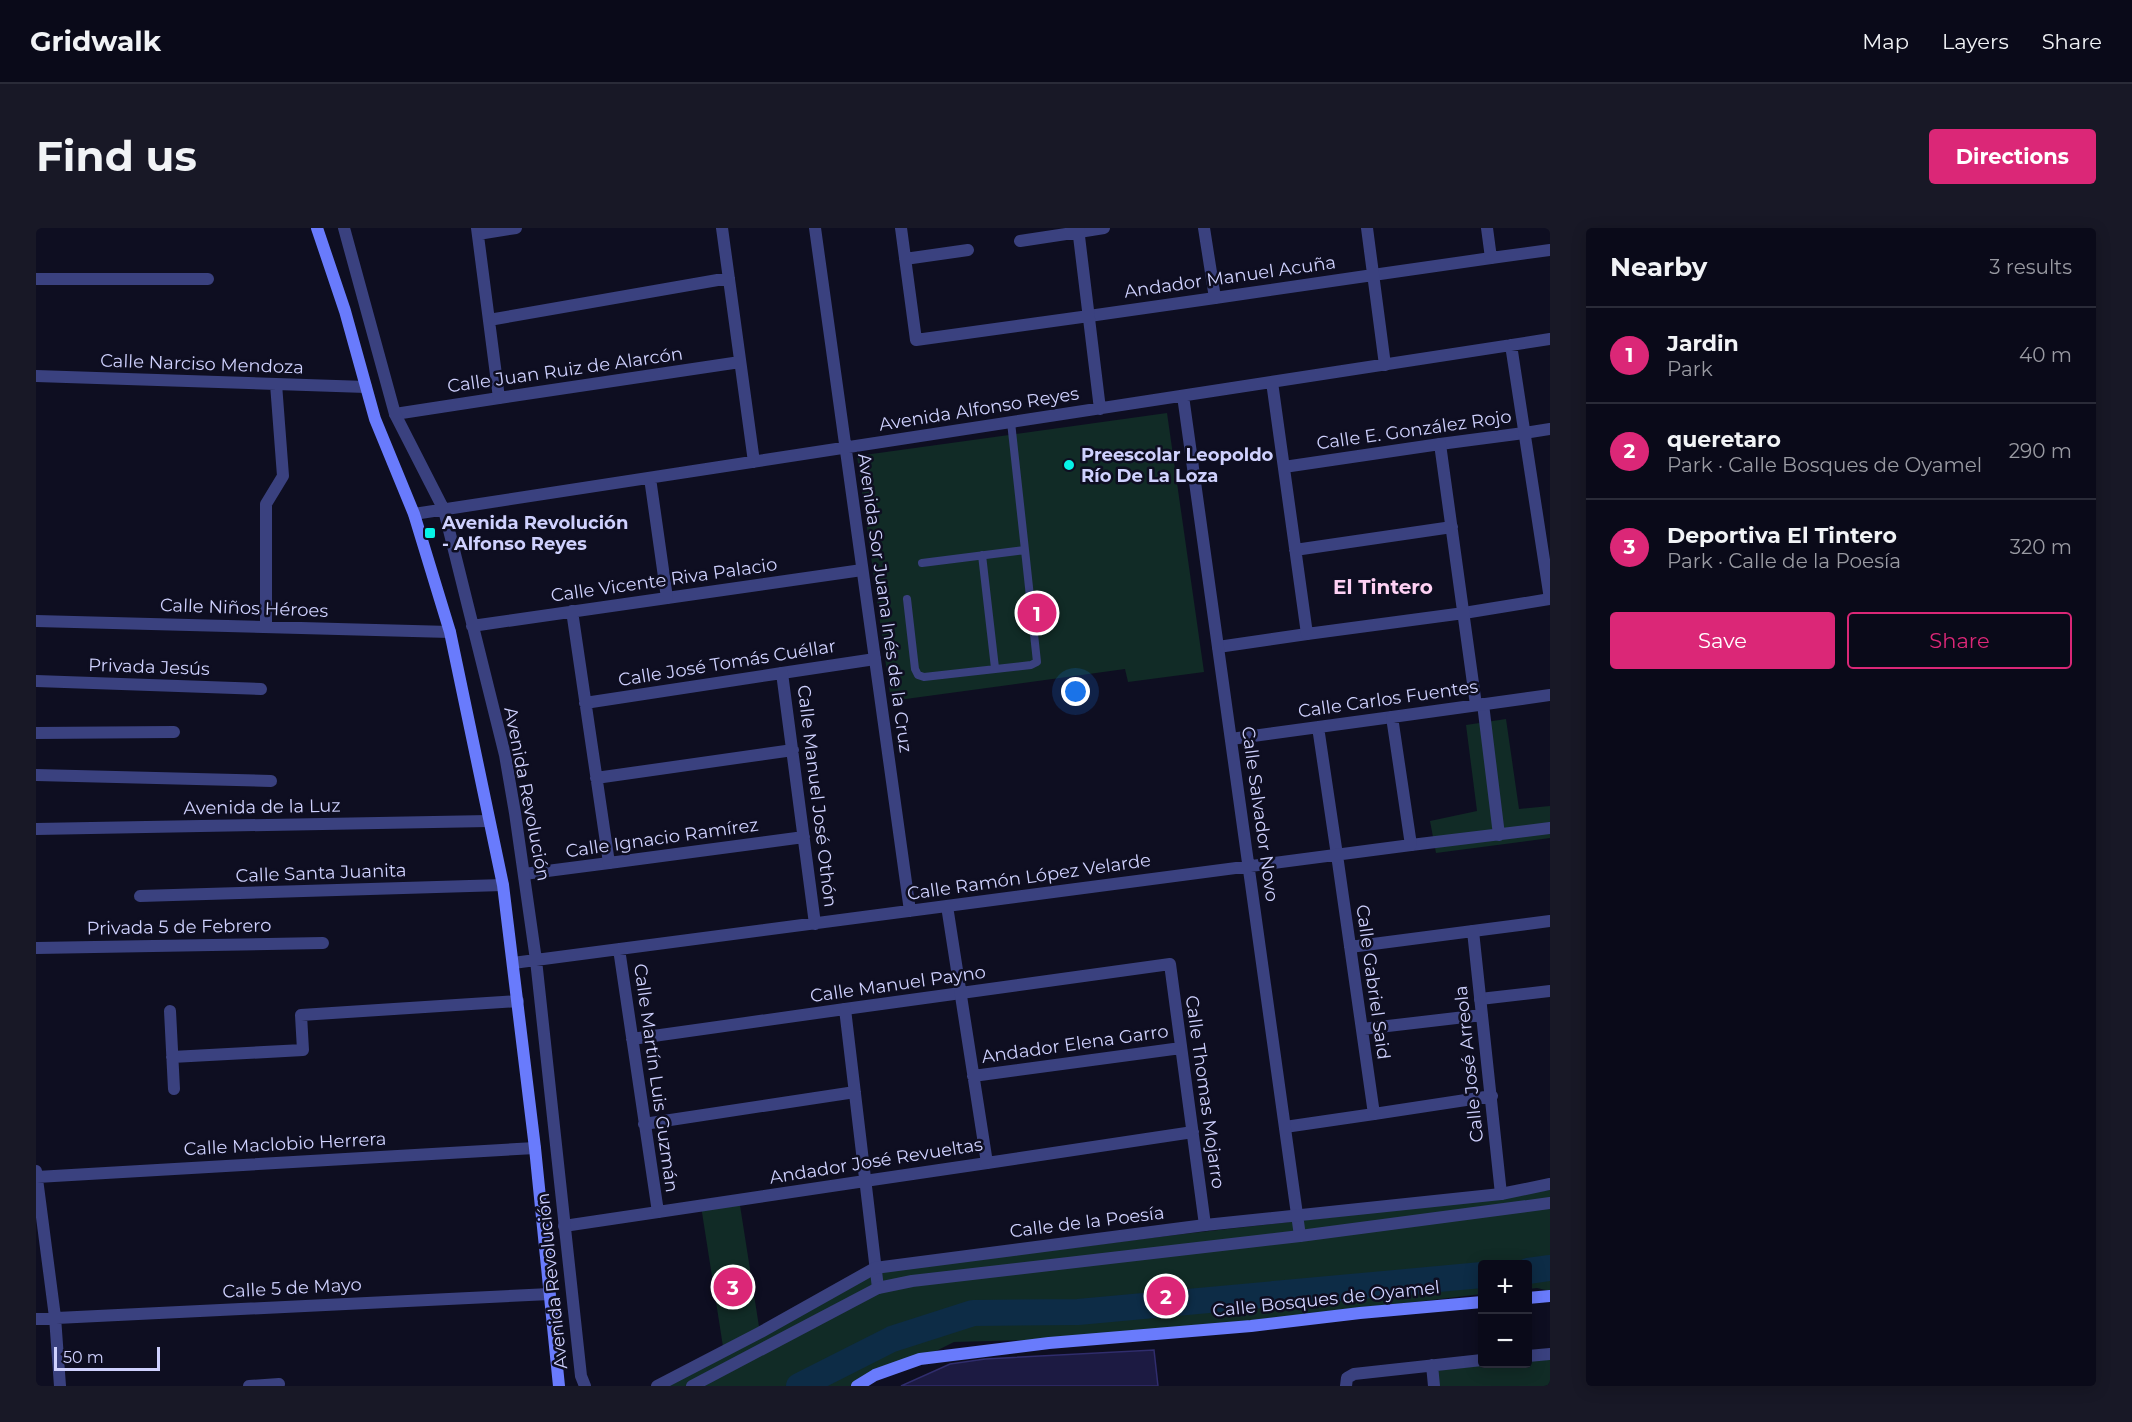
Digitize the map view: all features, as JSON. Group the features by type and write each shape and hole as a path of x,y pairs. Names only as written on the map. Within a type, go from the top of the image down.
{"main road":[{"name":"Avenida Revolución","path":"317,228 345,311 375,419 414,514 450,632 503,885 535,1148 559,1386"},
{"path":"1532,1298 1550,1296"},
{"name":"Calle Bosques de Oyamel","path":"857,1386 875,1375 920,1359 1049,1343 1251,1326 1478,1302"}],"street":[{"name":"Avenida Revolución","path":"344,228 395,414 444,510 505,755 536,960 581,1376 585,1386"},
{"path":"499,398 477,231 516,228"},
{"path":"722,228 754,462"},
{"name":"Avenida Sor Juana Inés de la Cruz","path":"815,228 910,911"},
{"path":"901,228 905,259 968,250"},
{"path":"1020,241 1078,230 1104,228"},
{"path":"1204,228 1215,298"},
{"path":"1367,228 1385,365"},
{"path":"1486,228 1491,258"},
{"path":"1078,230 1101,409"},
{"name":"Andador Manuel Acuña","path":"905,259 916,340 1550,250"},
{"path":"489,320 729,278"},
{"path":"36,279 208,279"},
{"name":"Avenida Alfonso Reyes","path":"414,514 1550,339"},
{"path":"1218,647 1550,599 1544,518 1524,433 1511,345"},
{"name":"Calle Juan Ruiz de Alarcón","path":"395,414 740,362"},
{"name":"Calle Narciso Mendoza","path":"36,376 366,387"},
{"path":"1272,382 1307,634"},
{"path":"266,626 266,504 283,476 276,384"},
{"name":"Calle Salvador Novo","path":"1183,396 1300,1236"},
{"name":"Calle E. González Rojo","path":"1284,467 1550,429"},
{"path":"1440,444 1499,835"},
{"path":"650,478 667,598"},
{"path":"1295,550 1452,527"},
{"name":"Calle Vicente Riva Palacio","path":"472,626 862,570"},
{"path":"572,611 609,863"},
{"name":"Calle Niños Héroes","path":"36,621 450,632"},
{"name":"Calle José Tomás Cuéllar","path":"585,703 875,659"},
{"name":"Calle Manuel José Othón","path":"782,673 815,924"},
{"name":"Privada Jesús","path":"36,681 261,688"},
{"name":"Calle Carlos Fuentes","path":"1231,739 1550,695"},
{"path":"1392,717 1411,845"},
{"name":"Calle Gabriel Said","path":"1318,727 1374,1114"},
{"path":"36,733 174,732"},
{"path":"596,778 793,750"},
{"path":"36,775 271,782"},
{"name":"Avenida de la Luz","path":"36,829 489,821"},
{"name":"Calle Ramón López Velarde","path":"513,963 1550,828"},
{"name":"Calle Ignacio Ramírez","path":"524,874 804,837"},
{"name":"Calle Santa Juanita","path":"140,896 503,885"},
{"path":"947,906 987,1163"},
{"path":"1350,947 1550,921"},
{"name":"Calle José Arreola","path":"1473,931 1501,1194"},
{"name":"Privada 5 de Febrero","path":"36,948 323,943"},
{"name":"Calle Martín Luis Guzmán","path":"619,949 657,1212"},
{"name":"Calle Manuel Payno","path":"632,1039 1170,964"},
{"name":"Calle Thomas Mojarro","path":"1170,964 1205,1225"},
{"path":"1480,999 1550,991"},
{"path":"172,1057 303,1050 301,1015 518,1001"},
{"path":"845,1009 878,1288"},
{"path":"170,1011 174,1089"},
{"path":"1362,1029 1482,1015"},
{"name":"Andador Elena Garro","path":"973,1076 1181,1048"},
{"path":"644,1124 855,1092"},
{"path":"1285,1127 1492,1096"},
{"name":"Andador José Revueltas","path":"564,1226 1193,1132"},
{"name":"Calle Maclobio Herrera","path":"36,1177 535,1148"},
{"path":"36,1171 55,1317 60,1386"},
{"name":"Calle de la Poesía","path":"657,1386 761,1332 875,1268 1205,1225 1501,1194 1550,1184"},
{"path":"692,1386 878,1288 912,1281 1300,1236 1550,1203"},
{"name":"Calle 5 de Mayo","path":"36,1318 550,1294"},
{"path":"1532,1356 1550,1354"},
{"path":"1346,1382 1353,1374 1478,1360"},
{"path":"1432,1365 1434,1386"},
{"path":"249,1386 279,1384"}],"lane":[{"path":"907,599 915,669 918,675 924,677 1030,665 1037,662 1011,422"},
{"path":"922,563 1025,550"},
{"path":"982,555 995,668"}],"green space":[{"path":"1167,413 1204,672 1128,682 1125,669 891,701 857,456"},
{"path":"1506,719 1519,809 1550,806 1550,838 1436,853 1430,821 1477,811 1466,725"},
{"path":"1550,1190 1550,1199 900,1281 689,1386 663,1386 724,1353 701,1206 739,1199 760,1333 876,1274 900,1269 1493,1199"},
{"path":"1550,1203 1550,1291 1532,1289 1532,1260 1478,1260 1478,1294 1111,1338 954,1342 866,1386 693,1386 858,1298 949,1277"},
{"path":"1550,1354 1550,1386 1434,1386 1432,1365 1478,1365 1478,1368 1532,1368 1532,1356"}],"building":[{"path":"1154,1350 1158,1386 901,1386 950,1364 985,1359"}],"waterway":[{"path":"1532,1270 1550,1268"},
{"path":"799,1386 892,1339 973,1313 1078,1312 1478,1275"}],"place":[{"name":"Preescolar Leopoldo Río De La Loza","path":"1069,465"},
{"name":"Avenida Revolución - Alfonso Reyes","path":"430,533"},
{"name":"Jardin","path":"1037,613"},
{"name":"Deportiva El Tintero","path":"733,1287"},
{"name":"queretaro","path":"1166,1296"}],"district":[{"name":"El Tintero","path":"1383,587"}]}
